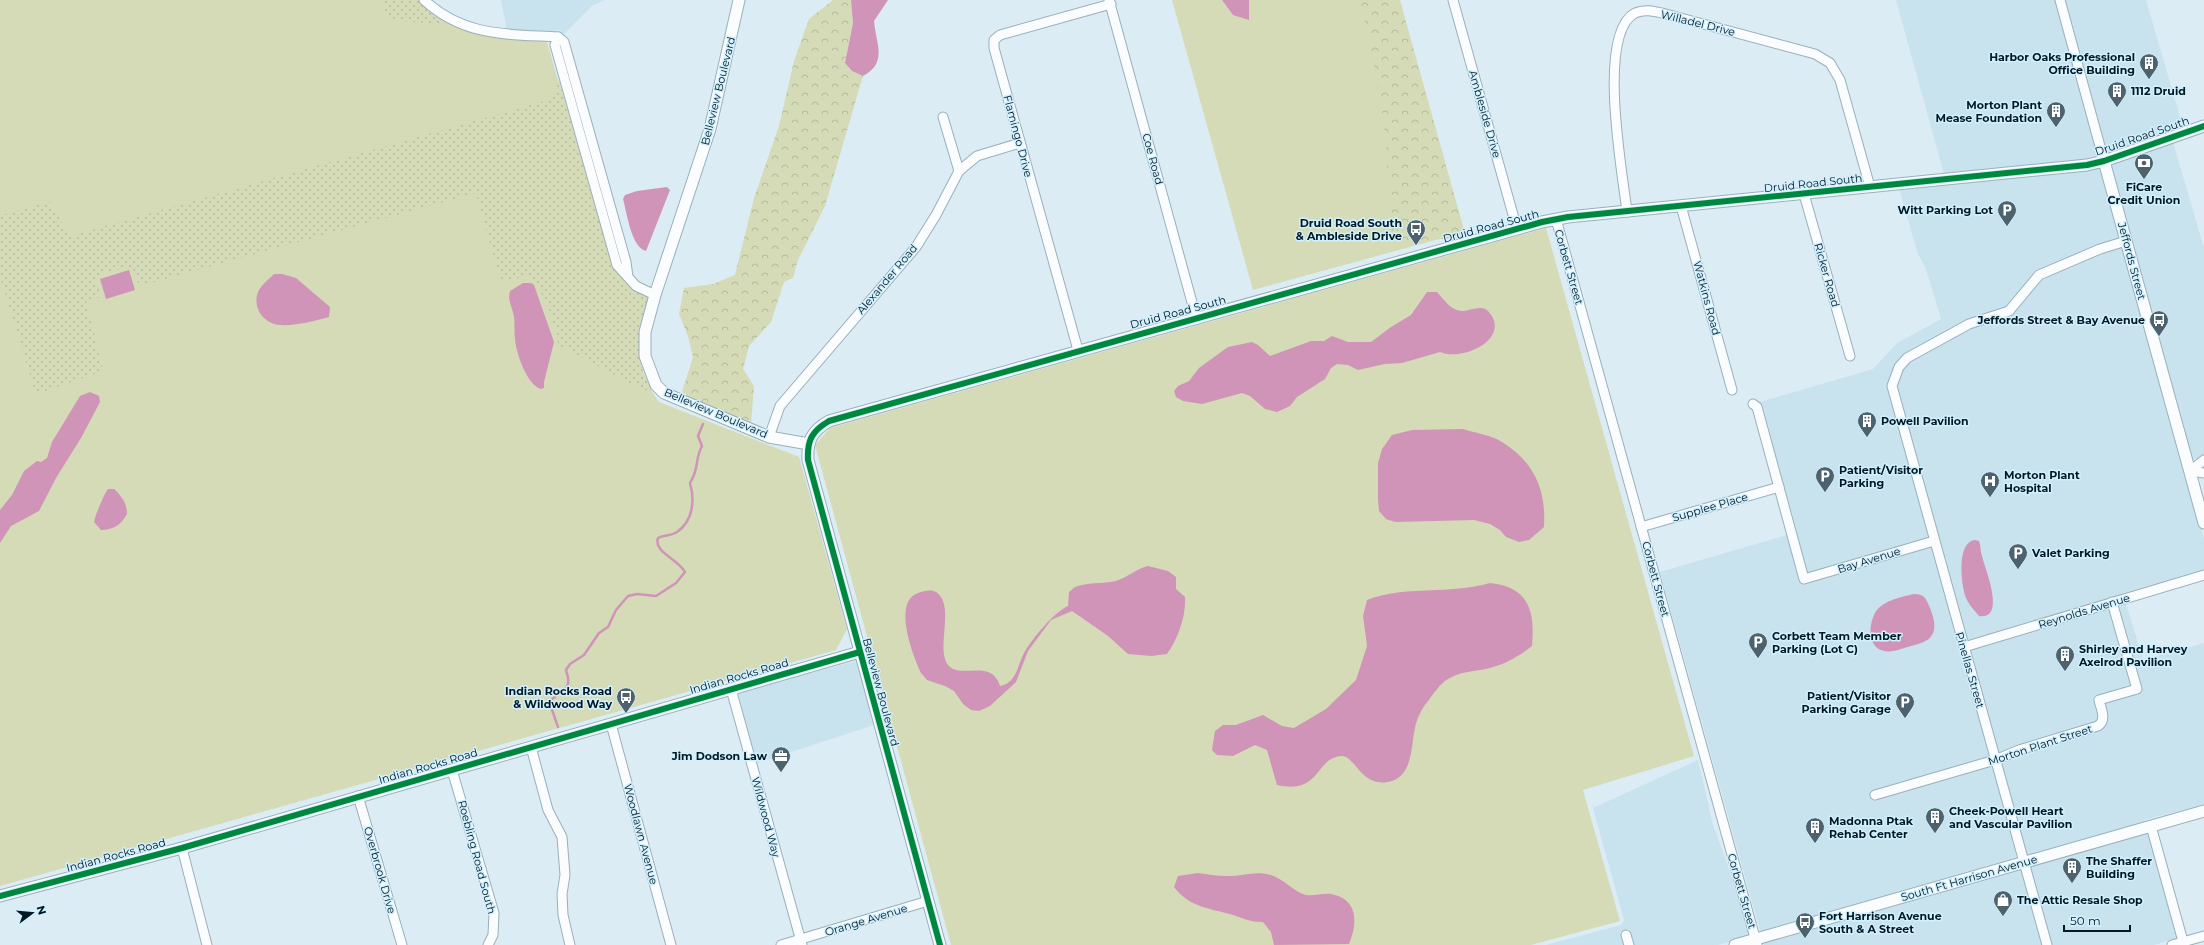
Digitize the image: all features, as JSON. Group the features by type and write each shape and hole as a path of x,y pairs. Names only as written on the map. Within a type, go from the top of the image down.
{"street":[{"path":"424,0 451,20 484,32 558,37 555,45 617,265 636,286 655,295"},
{"name":"Belleview Boulevard","path":"740,0 710,130 655,295 645,332 645,356 656,384 664,393 769,437 809,444 808,460 940,945"},
{"name":"Ambleside Drive","path":"1453,0 1518,229"},
{"name":"Jeffords Street","path":"2060,0 2204,523"},
{"name":"Flamingo Drive","path":"1078,350 994,48 994,40 1000,35 1110,2"},
{"name":"Coe Road","path":"1110,2 1196,317"},
{"name":"Willadel Drive","path":"1627,212 1614,98 1614,66 1622,33 1627,22 1634,14 1642,11 1657,12 1815,54 1830,63 1840,80 1870,187"},
{"path":"943,117 959,171"},
{"name":"Druid Road South","path":"809,444 816,428 829,421 1196,317 1556,219 2087,165 2104,161 2204,126"},
{"name":"Alexander Road","path":"769,437 780,406 916,247 959,171 977,156 1020,143"},
{"name":"Ricker Road","path":"1804,194 1850,356"},
{"name":"Watkins Road","path":"1681,206 1732,390"},
{"name":"Corbett Street","path":"1556,219 1757,942"},
{"name":"Pinellas Street","path":"2047,945 1893,395 1892,386 1899,367 1907,358 1969,324 2009,311 2039,275 2100,249 2126,241"},
{"path":"1753,404 1757,407 1779,487"},
{"path":"2190,471 2204,460"},
{"path":"2190,471 2204,473"},
{"name":"Supplee Place","path":"1641,527 1779,487"},
{"name":"Bay Avenue","path":"1779,487 1804,579 1934,541"},
{"name":"Reynolds Avenue","path":"1964,647 2204,575"},
{"name":"Morton Plant Street","path":"1875,795 1995,760 2019,750 2098,726 2102,723 2104,719 2099,700 2137,690 2112,602"},
{"name":"Indian Rocks Road","path":"0,896 182,848 860,652"},
{"name":"Wildwood Way","path":"731,689 801,942"},
{"name":"Woodlawn Avenue","path":"611,724 671,945"},
{"path":"531,747 548,810 562,837 565,875 562,894 564,915 570,945"},
{"name":"Roebling Road South","path":"452,770 494,913 493,935 488,945"},
{"name":"Overbrook Drive","path":"358,796 402,945"},
{"name":"South Ft Harrison Avenue","path":"1735,945 1757,942 2204,811"},
{"path":"2151,826 2183,944"},
{"path":"182,848 207,945"},
{"name":"Orange Avenue","path":"781,945 801,942 928,901"},
{"path":"1626,935 1629,945"},
{"path":"2172,945 2183,944 2204,936"}],"shaded area":[{"path":"501,0 605,0 593,5 564,34 558,30 554,32 507,30"},
{"path":"851,0 888,0 874,21 879,52 878,59 876,65 871,71 863,76 852,71 845,63 853,23"},
{"path":"1222,0 1249,0 1249,20 1233,15"},
{"name":"Morton Plant Hospital","path":"1896,0 2146,0 2183,127 2170,132 2204,248 2204,456 2182,463 2204,539 2204,569 2123,593 2143,660 2204,643 2204,804 2144,820 2178,938 2154,945 1764,945 1660,572 1797,532 1760,402 1873,369 1897,343 1941,319 1926,269 1918,254 1899,189 1944,174"},
{"path":"667,187 670,190 646,251 641,248 633,236 623,199 625,195 637,191"},
{"path":"129,270 135,290 106,299 100,279"},
{"path":"274,274 282,274 296,278 330,307 329,317 292,325 280,325 269,322 264,318 258,309 257,298 261,287"},
{"path":"523,283 531,283 534,285 554,342 544,382 544,388 541,389 531,381 523,368 516,345 514,317 509,295 510,291"},
{"path":"1427,292 1437,292 1448,304 1457,310 1464,311 1482,308 1488,311 1494,321 1494,330 1490,338 1472,351 1461,354 1440,352 1402,363 1385,364 1358,370 1348,365 1337,364 1331,368 1325,379 1297,397 1290,406 1277,412 1265,409 1250,396 1242,393 1202,404 1183,401 1176,397 1174,391 1178,386 1189,381 1199,368 1228,347 1252,342 1258,345 1270,356 1311,341 1324,341 1332,336 1348,342 1371,342 1391,327 1411,315"},
{"path":"90,392 99,396 100,402 81,438 56,478 39,511 11,526 0,543 0,510 12,495 24,471 37,461 41,462 47,458 52,442 80,396"},
{"path":"1463,429 1488,436 1502,442 1523,459 1536,478 1543,501 1544,527 1529,540 1519,542 1506,537 1500,530 1490,524 1474,520 1395,522 1386,519 1379,511 1378,463 1382,449 1392,435 1412,430"},
{"path":"108,489 114,489 122,497 127,514 116,526 101,530 94,522 104,495"},
{"path":"1975,540 1979,541 1980,543 1981,554 1990,582 1993,602 1992,610 1987,615 1979,616 1966,598 1962,574 1962,556 1965,548 1969,543"},
{"path":"1148,566 1168,571 1176,577 1176,589 1185,597 1183,620 1175,641 1167,654 1151,656 1128,654 1108,636 1072,611 1051,620 1028,651 1016,682 990,706 979,711 971,710 963,704 954,691 945,686 927,680 921,673 910,643 905,618 906,607 910,598 918,593 934,591 942,599 945,608 945,660 950,667 962,671 977,670 991,673 996,678 1000,686 1006,684 1013,678 1024,653 1043,627 1056,614 1068,606 1069,592 1075,587 1084,584 1116,581"},
{"path":"1490,583 1503,585 1513,590 1521,595 1527,603 1532,622 1532,646 1505,663 1486,669 1457,675 1443,683 1420,714 1416,725 1410,758 1404,772 1399,777 1392,781 1373,781 1360,772 1346,757 1341,756 1333,758 1326,763 1310,781 1302,785 1291,787 1277,785 1267,750 1255,745 1233,756 1217,755 1212,750 1215,731 1223,725 1236,725 1263,715 1282,726 1294,728 1326,709 1356,680 1367,646 1363,616 1367,600 1381,595 1411,591 1459,589"},
{"path":"1914,594 1923,596 1929,605 1934,622 1932,635 1923,642 1898,650 1884,651 1878,649 1872,641 1870,630 1872,620 1877,610 1891,600"},
{"path":"857,661 874,725 757,763 738,692"},
{"path":"1698,760 1713,825 1736,888 1750,936 1718,945 1634,945 1629,929 1620,932 1624,945 1546,945 1621,925 1624,920 1593,808"},
{"path":"1198,873 1226,876 1237,876 1253,873 1271,875 1306,895 1331,894 1340,897 1351,906 1354,913 1354,928 1349,944 1274,945 1271,932 1263,922 1251,921 1201,906 1187,899 1174,887 1178,876"}],"green space":[{"path":"0,0 421,0 453,21 479,33 495,37 528,38 547,42 608,255 616,274 642,377 659,402 799,457 847,629 836,650 0,886"},
{"path":"383,0 417,0 446,24 400,21 387,16"},
{"path":"833,0 851,0 853,23 845,63 852,71 863,76 825,206 798,260 793,278 784,282 771,322 749,346 743,369 754,386 751,424 681,395 693,357 688,336 679,314 684,288 713,284 735,275 754,198 779,126 794,61 809,19"},
{"path":"1172,0 1394,0 1461,233 1253,290"},
{"path":"1360,0 1400,0 1466,237 1392,243 1386,145 1382,108"},
{"path":"559,80 612,266 628,284 637,291 649,297 641,331 640,355 646,377 652,387 665,400 652,390 644,390 558,345 557,332 537,282 532,279 531,275 501,282 476,193 139,286 133,269 128,267 99,275 96,280 101,297 86,301 103,371 36,394 0,276 0,216 49,201 70,236 552,99"},
{"path":"1546,228 1694,756 1583,790 1620,921 1531,945 951,945 815,445 830,428"}],"waterway":[{"path":"558,727 550,704 551,700 566,688 568,682 566,670 570,664 584,655 599,633 608,627 616,610 628,596 637,594 656,596 676,583 685,572 682,567 662,551 657,543 658,538 677,532 689,516 692,504 692,490 690,483 695,473 698,456 702,446 698,436 703,424"}],"cycle path":[{"path":"940,945 808,460 808,447 818,428 829,421 1542,222 1568,217 2087,165 2104,161 2204,126"},
{"path":"0,896 182,848 860,652"}],"place":[{"name":"Harbor Oaks Professional Office Building","path":"2149,80"},
{"name":"1112 Druid","path":"2117,108"},
{"name":"Morton Plant Mease Foundation","path":"2056,128"},
{"name":"FiCare Credit Union","path":"2144,180"},
{"name":"Witt Parking Lot","path":"2007,227"},
{"name":"Druid Road South & Ambleside Drive","path":"1416,246"},
{"name":"Jeffords Street & Bay Avenue","path":"2159,337"},
{"name":"Powell Pavilion","path":"1867,438"},
{"name":"Patient/Visitor Parking","path":"1825,493"},
{"name":"Morton Plant Hospital","path":"1990,498"},
{"name":"Valet Parking","path":"2018,570"},
{"name":"Corbett Team Member Parking (Lot C)","path":"1758,659"},
{"name":"Shirley and Harvey Axelrod Pavilion","path":"2065,672"},
{"name":"Indian Rocks Road & Wildwood Way","path":"626,714"},
{"name":"Patient/Visitor Parking Garage","path":"1905,719"},
{"name":"Jim Dodson Law","path":"781,773"},
{"name":"Cheek-Powell Heart and Vascular Pavilion","path":"1935,834"},
{"name":"Madonna Ptak Rehab Center","path":"1815,844"},
{"name":"The Shaffer Building","path":"2072,884"},
{"name":"The Attic Resale Shop","path":"2003,917"},
{"name":"Fort Harrison Avenue South & A Street","path":"1805,939"}]}
